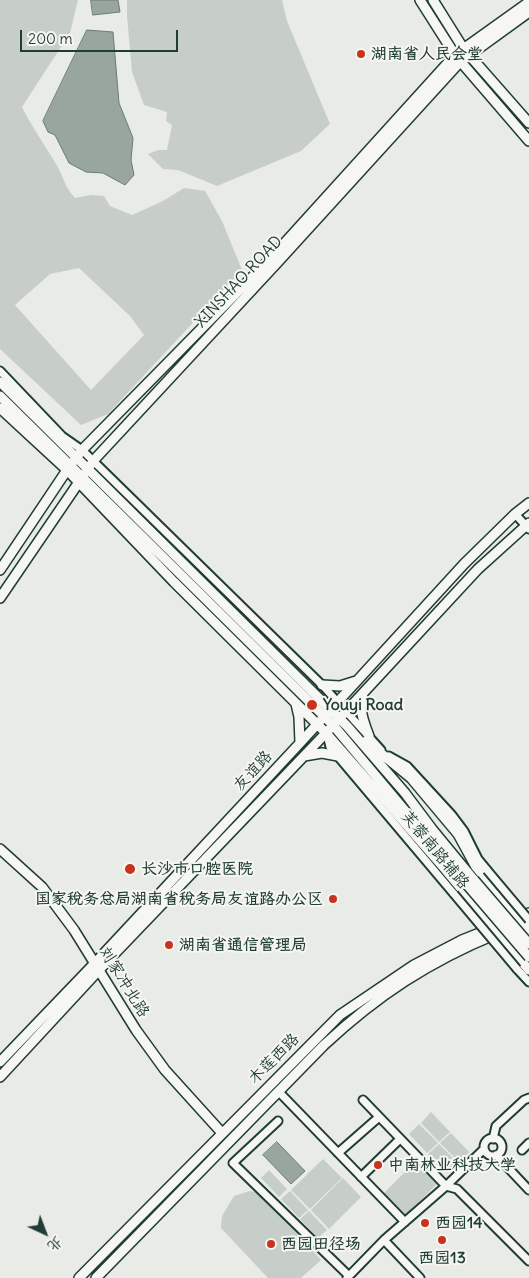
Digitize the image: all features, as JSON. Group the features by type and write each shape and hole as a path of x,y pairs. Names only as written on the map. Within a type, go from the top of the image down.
{"main road":[{"path":"420,0 458,58 529,141"},
{"path":"433,0 466,51 529,123"},
{"name":"XINSHAO ROAD","path":"0,570 82,450 271,258 458,58 529,2"},
{"name":"XINSHAO ROAD","path":"466,51 529,12"},
{"name":"XINSHAO ROAD","path":"0,598 85,472 277,263 458,58"},
{"path":"0,382 72,465"},
{"path":"0,396 72,465"},
{"path":"0,408 72,465 85,472 336,721 373,773 529,957"},
{"path":"85,472 174,582 326,733 529,970"},
{"name":"友谊路","path":"0,1077 337,701 464,564 515,514 529,503"},
{"name":"友谊路","path":"0,1062 96,968 304,756 478,569 528,526"},
{"path":"322,685 340,686 356,681"},
{"path":"363,692 360,706 369,736"},
{"path":"295,702 299,717 300,743"},
{"path":"336,721 347,726 402,770"},
{"path":"347,726 405,792 432,829 529,944"},
{"path":"304,756 322,753 338,756"},
{"path":"384,753 411,778 458,834 476,867 526,922"},
{"path":"346,766 373,773"},
{"name":"刘家冲北路","path":"0,849 42,887 74,930 136,1030 165,1070 222,1134"},
{"name":"刘家冲北路","path":"0,856 38,890 96,968"},
{"name":"木莲西路","path":"80,1278 340,1015 414,964 462,940 526,922 529,913"},
{"name":"木莲西路","path":"96,1278 350,1021 419,971 496,930"}],"street":[{"path":"0,371 62,436 82,450 85,472 322,685 384,753 406,766 452,815 464,831 478,859 526,922"},
{"path":"515,514 528,526"},
{"name":"芙蓉南路辅路","path":"326,733 330,747 529,982"},
{"path":"278,1092 306,1118 405,1222"},
{"path":"278,1121 233,1163 348,1277 384,1240 446,1186 484,1149 486,1143 493,1139 496,1126 524,1100 529,1098"},
{"path":"363,1100 446,1186 457,1189 529,1261"},
{"path":"338,1153 379,1116"},
{"path":"361,1177 400,1139"},
{"path":"493,1139 498,1141 501,1146 496,1156"},
{"path":"522,1150 529,1143"},
{"path":"484,1149 487,1154 496,1156 529,1190"},
{"path":"384,1240 420,1278"}],"shaded area":[{"path":"0,0 78,0 70,33 22,107 69,189 75,198 91,195 104,196 110,206 132,215 163,201 184,188 205,191 222,221 242,270 108,414 81,425 0,349","holes":["79,268 130,316 144,335 91,390 15,305 50,274"]},
{"path":"91,0 118,0 120,12 93,15"},
{"path":"127,0 282,0 287,21 330,124 301,151 217,186 178,170 163,169 148,154 158,150 167,150 172,125 166,121 167,112 144,105 132,72"},
{"path":"87,30 113,32 119,103 133,138 131,160 134,175 125,185 103,173 86,172 69,163 55,135 48,132 43,121"},
{"path":"431,1112 450,1132 439,1142 421,1123"},
{"path":"419,1124 438,1143 427,1153 409,1134"},
{"path":"451,1133 469,1152 459,1162 440,1143"},
{"path":"277,1142 305,1171 291,1184 263,1155"},
{"path":"439,1144 458,1163 447,1173 428,1154"},
{"path":"323,1159 342,1178 310,1209 291,1190"},
{"path":"415,1162 437,1184 406,1215 384,1193"},
{"path":"269,1170 287,1189 279,1197 261,1178"},
{"path":"343,1178 361,1197 329,1229 311,1210"},
{"name":"西园田径场","path":"250,1191 261,1193 321,1260 301,1278 268,1278 221,1228 222,1216 234,1196"},
{"path":"290,1191 308,1210 299,1218 281,1199"},
{"path":"309,1211 327,1230 318,1238 300,1219"}],"place":[{"name":"湖南省人民会堂","path":"361,54"},
{"name":"Youyi Road","path":"312,705"},
{"name":"长沙市口腔医院","path":"130,869"},
{"name":"国家税务总局湖南省税务局友谊路办公区","path":"333,899"},
{"name":"湖南省通信管理局","path":"169,945"},
{"name":"中南林业科技大学","path":"378,1165"},
{"name":"西园14","path":"425,1223"},
{"name":"西园13","path":"442,1240"},
{"name":"西园田径场","path":"271,1244"}]}
